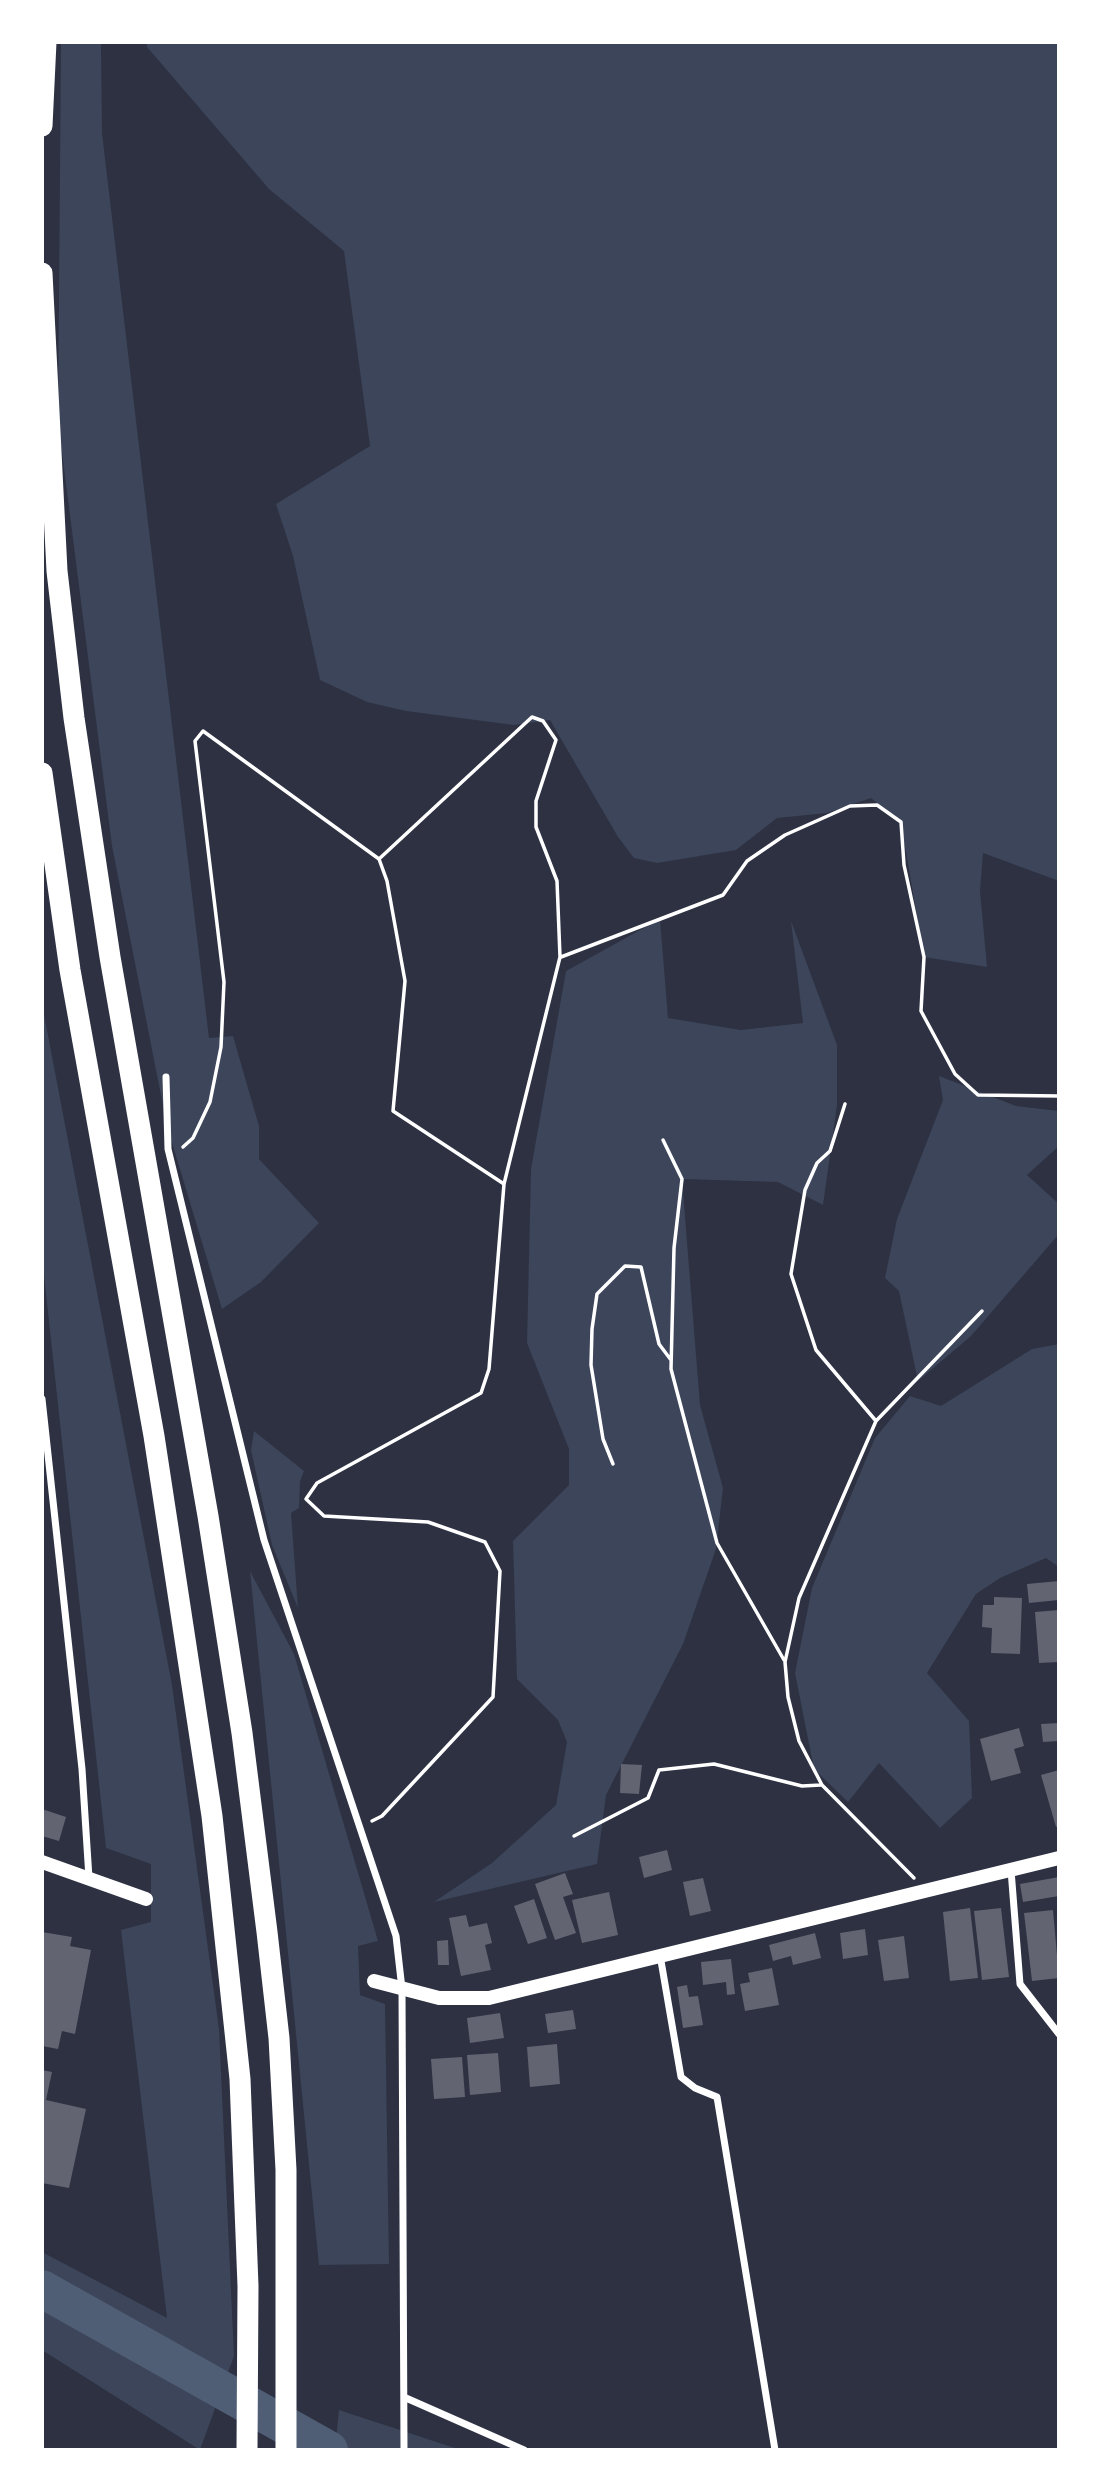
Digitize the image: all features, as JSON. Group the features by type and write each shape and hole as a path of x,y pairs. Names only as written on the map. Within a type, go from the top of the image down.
{"highway":[{"path":"42,126 46,42"},
{"path":"42,273 48,446 57,571 74,718 110,957 208,1516 242,1733 279,2038 289,2291 286,2450"},
{"path":"42,774 70,970 155,1436 212,1816 240,2078 248,2286 247,2450"}],"main road":[{"path":"374,1981 439,1998 489,1998 1059,1858"},
{"path":"42,1862 146,1899"}],"street":[{"path":"166,1077 170,1158 264,1540 396,1936 402,1989 404,2450"},
{"path":"42,1399 82,1769 89,1878"},
{"path":"1011,1870 1020,1984 1059,2034"},
{"path":"659,1955 681,2077 695,2088 717,2097 775,2450"},
{"path":"405,2398 524,2450"}],"path":[{"path":"360,1826 382,1816 493,1697 500,1572 485,1542 428,1522 324,1516 306,1499 317,1483 481,1393 489,1369 505,1184 560,957 557,881 536,827 536,801 556,740 542,721 532,717 379,859"},
{"path":"170,1158 193,1138 204,1114 221,1047 224,982 195,741 203,732 379,859 387,881 405,981 393,1111 505,1184"},
{"path":"560,957 723,895 747,861 785,835 850,806 877,806 901,822 904,865 924,957 921,1011 955,1074 978,1095 1059,1096"},
{"path":"845,1104 830,1151 817,1163 805,1190 790,1274 816,1350 876,1422"},
{"path":"663,1140 682,1179 674,1248 671,1360 717,1543 785,1662"},
{"path":"613,1464 603,1439 591,1365 592,1329 597,1294 625,1266 641,1267 659,1344 671,1360"},
{"path":"925,1889 822,1785 799,1741 788,1697 785,1662 799,1598 876,1422 982,1311"},
{"path":"574,1836 648,1798 659,1770 714,1764 802,1786 822,1785"}],"shaded area":[{"path":"61,42 101,42 102,133 209,1038 233,1036 259,1126 259,1159 319,1223 261,1282 222,1309 167,1126 112,846 58,421"},
{"path":"146,42 1059,42 1059,881 983,853 980,891 987,967 924,957 901,823 871,798 827,813 777,818 736,850 657,863 634,858 618,837 550,720 514,725 406,711 367,702 320,680 293,556 276,504 370,446 344,251 269,189 147,47"},
{"path":"660,919 668,1018 741,1030 803,1023 791,921 837,1045 837,1105 823,1205 778,1182 682,1179 700,1405 723,1488 716,1549 683,1644 606,1795 597,1864 434,1902 492,1863 556,1805 567,1742 558,1720 517,1679 513,1541 569,1485 569,1449 527,1343 531,1169 566,971"},
{"path":"42,1004 172,1685 219,2029 234,2356 200,2450 42,2350 42,2252 167,2318 121,1930 151,1922 151,1864 106,1848 42,1257"},
{"path":"939,1076 1016,1106 1059,1111 1059,1146 1027,1175 1059,1204 1059,1234 971,1336 918,1381 899,1291 885,1278 897,1219 943,1100"},
{"path":"1059,1344 1059,1567 1046,1558 1000,1578 976,1594 927,1673 969,1721 972,1798 940,1828 879,1763 848,1802 814,1769 795,1673 812,1588 875,1438 910,1396 941,1406 1032,1349"},
{"path":"254,1431 304,1471 300,1482 299,1508 291,1513 298,1608 272,1545 251,1450"},
{"path":"250,1571 294,1654 378,1941 358,1946 360,1995 385,2004 389,2264 319,2265"},
{"path":"339,2410 461,2450 335,2450"}],"building":[{"path":"1059,1581 1059,1600 1029,1603 1027,1584"},
{"path":"994,1597 1022,1598 1020,1654 991,1653 992,1628 982,1627 983,1605 994,1605"},
{"path":"1059,1610 1059,1662 1039,1663 1035,1612"},
{"path":"1059,1723 1059,1741 1043,1742 1041,1724"},
{"path":"1019,1728 1024,1746 1014,1749 1021,1773 991,1781 980,1739"},
{"path":"621,1764 642,1765 639,1794 620,1793"},
{"path":"1059,1770 1059,1826 1056,1827 1041,1775"},
{"path":"42,1809 66,1817 59,1841 42,1836"},
{"path":"667,1850 672,1870 644,1878 639,1857"},
{"path":"565,1873 573,1894 563,1897 576,1933 555,1940 535,1884"},
{"path":"1059,1877 1059,1896 1023,1902 1020,1884"},
{"path":"703,1878 711,1911 690,1916 683,1882"},
{"path":"609,1892 618,1935 582,1943 572,1900"},
{"path":"534,1899 547,1938 528,1944 514,1906"},
{"path":"970,1908 978,1978 950,1981 943,1912"},
{"path":"1001,1908 1009,1977 982,1980 974,1911"},
{"path":"1053,1910 1059,1978 1032,1981 1024,1913"},
{"path":"466,1915 469,1927 487,1923 492,1943 485,1945 491,1970 461,1976 449,1918"},
{"path":"865,1929 868,1955 843,1959 840,1933"},
{"path":"42,1932 72,1937 70,1946 91,1950 75,2034 62,2031 58,2049 42,2046"},
{"path":"815,1933 821,1958 793,1965 791,1956 773,1961 769,1945"},
{"path":"904,1936 909,1978 884,1981 878,1940"},
{"path":"448,1940 449,1965 438,1965 437,1941"},
{"path":"731,1959 735,1994 727,1995 726,1982 703,1985 701,1962"},
{"path":"772,1968 779,2005 745,2011 740,1984 750,1982 748,1973"},
{"path":"687,1985 689,1997 698,1996 703,2025 683,2028 677,1987"},
{"path":"573,2010 576,2029 548,2033 545,2014"},
{"path":"500,2013 504,2038 470,2043 467,2018"},
{"path":"557,2044 560,2084 530,2087 527,2047"},
{"path":"498,2053 501,2092 470,2095 467,2055"},
{"path":"462,2057 465,2097 434,2099 431,2059"},
{"path":"42,2070 52,2072 46,2100 86,2109 69,2188 42,2183"}],"waterway":[{"path":"42,2289 329,2450"}]}
